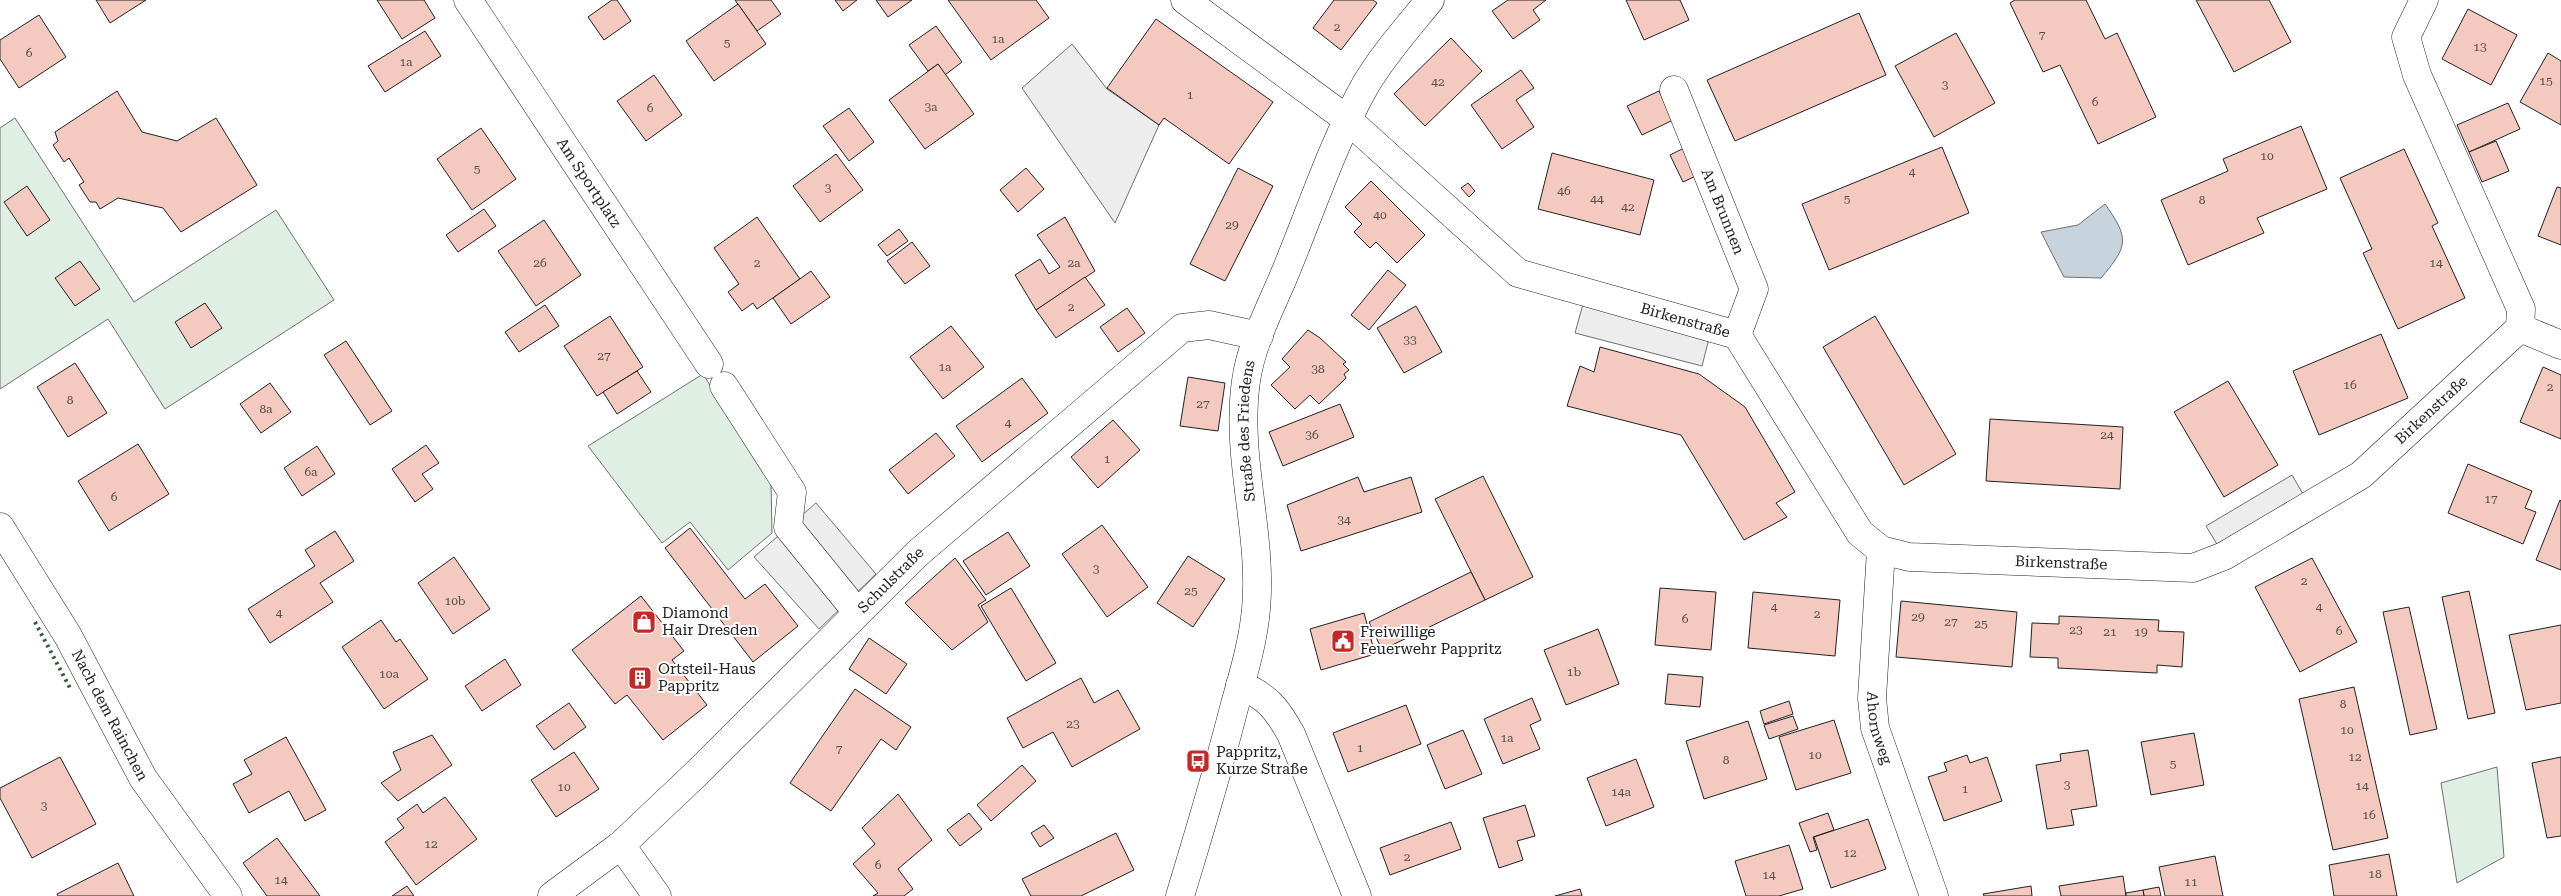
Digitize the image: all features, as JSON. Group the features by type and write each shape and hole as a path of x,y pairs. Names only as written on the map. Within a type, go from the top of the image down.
{"street":[{"name":"Am Sportplatz","path":"468,0 717,375 792,492 788,528 857,612"},
{"name":"Birkenstraße","path":"1185,0 1348,120 1518,273 1737,335 1860,533 1881,550 1910,557 2193,568 2224,556 2361,475 2520,328"},
{"name":"Straße des Friedens","path":"1180,896 1219,766 1240,686 1256,612 1258,583 1254,525 1245,468 1246,379 1260,336 1348,120 1366,83 1430,0"},
{"path":"2424,0 2406,38 2417,76 2521,309 2520,328 2561,345"},
{"name":"Am Brunnen","path":"1674,90 1754,289 1737,335"},
{"name":"Schulstraße","path":"552,896 621,845 698,773 918,553 1182,328 1209,325 1260,336"},
{"name":"Nach dem Rainchen","path":"0,527 68,636 143,778 228,896"},
{"name":"Ahornweg","path":"1881,550 1872,698 1875,728 1934,896"},
{"path":"1240,686 1259,693 1280,714 1291,734 1346,873 1357,896"},
{"path":"621,845 657,896"}],"green space":[{"path":"15,118 134,302 276,210 334,300 165,409 108,319 0,389 0,128"},
{"path":"703,374 771,483 772,533 728,570 690,522 662,543 588,446"},
{"path":"2497,767 2504,857 2457,883 2441,783"}],"shaded area":[{"path":"1072,44 1107,89 1159,125 1115,223 1022,88"},
{"path":"2105,204 2122,234 2121,250 2117,258 2101,278 2064,277 2041,232 2078,225"},
{"path":"1586,293 1712,327 1702,366 1575,333"},
{"path":"2292,475 2310,506 2224,556 2206,526"},
{"path":"816,503 876,574 819,629 754,557"}],"building":[{"path":"96,0 146,0 110,23"},
{"path":"377,0 424,0 435,18 402,39"},
{"path":"612,0 617,0 631,21 604,40 588,17"},
{"path":"735,0 771,0 781,14 757,31"},
{"path":"835,0 857,0 843,11"},
{"path":"876,0 912,0 888,17"},
{"path":"948,0 1036,0 1049,18 991,60"},
{"path":"1334,0 1373,0 1377,3 1341,50 1313,28"},
{"path":"1508,0 1546,0 1533,10 1540,20 1513,39 1492,11"},
{"path":"1626,0 1680,0 1689,20 1644,40"},
{"path":"2015,0 2086,0 2105,39 2117,33 2156,117 2098,144 2060,65 2043,72 2010,3"},
{"path":"2196,0 2269,0 2291,42 2234,72"},
{"path":"738,4 766,44 714,81 686,41"},
{"path":"2468,9 2517,35 2491,85 2442,59"},
{"path":"1859,13 1886,75 1735,141 1707,80"},
{"path":"39,15 66,57 19,88 0,59 0,40"},
{"path":"1156,19 1273,102 1229,164 1164,118 1159,125 1107,88"},
{"path":"936,26 962,62 945,75 938,64 928,71 909,45"},
{"path":"425,31 441,56 385,92 368,66"},
{"path":"1956,33 1995,103 1934,137 1895,66"},
{"path":"1451,38 1482,71 1425,126 1394,94"},
{"path":"2548,53 2561,61 2561,125 2520,102"},
{"path":"938,64 974,114 925,149 889,100"},
{"path":"1521,70 1534,88 1516,100 1534,127 1502,149 1471,105"},
{"path":"654,75 682,115 646,141 617,101"},
{"path":"117,91 142,132 177,141 216,118 257,185 181,232 163,208 118,198 100,209 96,202 90,202 79,185 84,182 69,158 64,162 53,145 58,141 55,132"},
{"path":"1659,91 1673,120 1642,135 1627,106"},
{"path":"2508,103 2520,129 2469,152 2457,125"},
{"path":"849,108 874,142 849,161 823,126"},
{"path":"2301,126 2327,189 2257,218 2264,233 2188,265 2161,200 2228,171 2223,159"},
{"path":"481,128 516,179 472,210 437,159"},
{"path":"2496,141 2509,171 2482,182 2469,152"},
{"path":"1686,147 1698,175 1683,182 1670,155"},
{"path":"1942,147 1969,213 1829,270 1802,204"},
{"path":"2404,149 2438,223 2432,226 2465,298 2398,329 2363,253 2372,249 2340,178"},
{"path":"1552,153 1654,180 1640,235 1538,209"},
{"path":"836,154 863,190 820,222 793,186"},
{"path":"1026,168 1044,189 1018,212 1000,190"},
{"path":"1238,168 1273,186 1225,281 1190,264"},
{"path":"1371,181 1425,235 1397,263 1376,242 1370,248 1354,232 1362,224 1345,207"},
{"path":"1468,183 1475,191 1469,197 1461,188"},
{"path":"27,186 50,220 27,236 4,202"},
{"path":"2557,187 2561,188 2561,245 2538,236"},
{"path":"484,209 496,226 458,252 446,235"},
{"path":"757,217 800,279 757,309 753,303 742,311 728,292 739,284 714,248"},
{"path":"1065,217 1095,271 1036,310 1015,275 1040,259 1049,274 1060,267 1037,235"},
{"path":"544,220 581,275 536,306 498,251"},
{"path":"899,229 908,241 887,256 878,245"},
{"path":"912,242 930,266 905,284 887,261"},
{"path":"80,261 100,289 75,306 55,278"},
{"path":"1388,270 1406,285 1369,330 1351,315"},
{"path":"811,271 830,297 791,324 773,298"},
{"path":"1085,277 1105,305 1056,338 1036,310"},
{"path":"205,303 222,328 191,348 175,322"},
{"path":"545,305 559,326 519,352 505,332"},
{"path":"1416,306 1442,352 1404,373 1377,328"},
{"path":"1127,308 1145,333 1118,352 1100,327"},
{"path":"610,316 643,367 597,396 564,346"},
{"path":"1875,316 1956,454 1904,485 1823,347"},
{"path":"951,326 984,367 943,399 910,357"},
{"path":"1308,330 1320,338 1346,362 1343,364 1349,370 1344,374 1346,378 1319,404 1310,395 1295,409 1271,385 1290,367 1282,359"},
{"path":"2381,334 2408,398 2319,435 2293,371"},
{"path":"346,341 392,411 370,425 324,355"},
{"path":"1600,347 1699,374 1745,407 1795,492 1776,503 1787,517 1744,540 1681,435 1567,406 1580,366 1594,372"},
{"path":"75,363 107,413 68,437 37,387"},
{"path":"2543,367 2561,375 2561,439 2520,422"},
{"path":"637,371 651,392 617,414 603,392"},
{"path":"1188,377 1225,383 1218,431 1180,426"},
{"path":"1022,378 1048,413 982,462 956,426"},
{"path":"2228,381 2278,465 2224,497 2174,412"},
{"path":"270,383 291,412 261,433 240,404"},
{"path":"1340,404 1354,437 1283,466 1269,432"},
{"path":"1990,419 2123,427 2120,489 1986,481"},
{"path":"1113,420 1140,450 1098,488 1071,457"},
{"path":"936,433 955,456 908,494 889,470"},
{"path":"138,444 169,494 109,531 78,481"},
{"path":"426,445 439,463 422,474 433,489 415,502 392,469"},
{"path":"317,446 335,474 302,496 284,468"},
{"path":"2468,464 2532,491 2525,508 2536,512 2523,544 2448,513"},
{"path":"1483,476 1533,577 1485,600 1435,499"},
{"path":"1358,477 1364,492 1411,477 1422,512 1301,551 1287,505"},
{"path":"2561,501 2561,570 2536,560"},
{"path":"1102,525 1148,587 1107,617 1062,554"},
{"path":"690,528 745,599 765,584 798,626 753,662 665,548"},
{"path":"335,531 354,561 320,583 333,602 270,643 248,609 315,566 305,550"},
{"path":"1008,532 1030,566 986,595 963,561"},
{"path":"1188,556 1225,579 1193,627 1157,603"},
{"path":"454,557 490,609 453,634 418,583"},
{"path":"955,558 986,600 978,605 988,622 952,650 905,603"},
{"path":"2312,558 2357,642 2300,672 2255,587"},
{"path":"1471,572 1485,600 1382,650 1369,622"},
{"path":"1011,588 1056,663 1026,681 981,606"},
{"path":"1660,588 1716,592 1711,650 1655,645"},
{"path":"2469,591 2495,713 2468,719 2442,597"},
{"path":"1753,592 1840,600 1835,656 1748,648"},
{"name":"Ortsteil-Haus Pappritz","path":"641,596 684,651 672,660 707,705 663,740 627,695 615,704 572,650"},
{"path":"1901,601 2017,612 2012,667 1896,657"},
{"path":"2409,607 2437,729 2410,735 2383,612"},
{"name":"Freiwillige Feuerwehr Pappritz","path":"1364,613 1375,654 1321,670 1310,629"},
{"path":"2059,616 2159,620 2158,631 2184,632 2182,667 2157,665 2157,673 2058,668 2058,658 2030,657 2032,623 2059,624"},
{"path":"381,620 396,642 400,639 428,679 384,709 342,647"},
{"path":"2561,625 2561,703 2526,710 2509,635"},
{"path":"1598,629 1619,684 1566,705 1544,650"},
{"path":"869,638 907,664 886,694 849,669"},
{"path":"505,659 521,685 482,711 465,686"},
{"path":"1668,674 1703,677 1700,707 1665,704"},
{"path":"1081,678 1094,703 1118,690 1140,729 1072,767 1053,732 1023,748 1007,718"},
{"path":"2354,687 2388,838 2333,850 2299,699"},
{"path":"855,689 911,727 896,750 881,739 831,811 790,783"},
{"path":"1532,698 1541,720 1530,725 1540,749 1503,764 1484,719"},
{"path":"1789,701 1793,714 1764,724 1760,711"},
{"path":"569,703 586,727 554,750 536,726"},
{"path":"1406,705 1421,744 1348,772 1333,733"},
{"path":"1793,716 1798,729 1769,739 1764,725"},
{"path":"1834,720 1851,773 1796,790 1779,737"},
{"path":"1748,721 1767,779 1704,799 1686,741"},
{"path":"1463,730 1482,774 1445,789 1427,745"},
{"path":"2194,733 2204,785 2151,795 2141,742"},
{"path":"432,735 452,765 398,801 381,783 401,770 393,752"},
{"path":"286,737 326,810 305,821 289,791 249,813 233,784 252,774 244,760"},
{"path":"2088,750 2097,806 2071,810 2074,825 2047,829 2036,765 2061,761 2060,754"},
{"path":"574,752 599,789 556,817 531,780"},
{"path":"1967,755 1970,763 1987,757 2002,801 1944,821 1928,777 1947,771 1944,763"},
{"path":"60,757 96,824 32,858 0,798 0,788"},
{"path":"2561,757 2561,836 2547,838 2532,763"},
{"path":"1636,759 1654,807 1606,826 1587,778"},
{"path":"1022,765 1036,781 991,821 977,805"},
{"path":"898,794 932,840 898,869 913,889 904,896 873,896 878,893 853,864 875,844 862,828"},
{"path":"445,797 477,839 416,885 385,842 404,828 397,819 417,804 423,813"},
{"path":"1525,805 1535,836 1517,841 1523,860 1499,868 1483,818"},
{"path":"969,813 982,829 960,846 947,830"},
{"path":"1828,813 1834,830 1813,837 1817,850 1810,852 1799,823"},
{"path":"1868,819 1886,869 1831,888 1814,837"},
{"path":"1451,822 1461,849 1390,875 1380,848"},
{"path":"1044,825 1054,838 1040,847 1031,833"},
{"path":"1116,833 1134,870 1081,896 1031,896 1022,879"},
{"path":"277,838 320,896 267,896 243,863"},
{"path":"1789,845 1803,889 1779,896 1746,896 1735,861"},
{"path":"2389,854 2397,896 2334,896 2329,865"},
{"path":"2215,856 2223,896 2165,896 2159,867"},
{"path":"118,863 134,896 58,896 57,894"},
{"path":"2123,876 2126,896 2061,896 2059,886"},
{"path":"407,886 414,896 392,896"},
{"path":"2031,886 2032,896 1984,896 1983,894"},
{"path":"2159,887 2161,896 2144,896 2143,890"},
{"path":"1580,889 1582,896 1555,896"},
{"path":"2143,890 2144,896 2126,896 2126,893"}],"hedge":[{"path":"35,622 70,688"}],"place":[{"name":"Diamond Hair Dresden","path":"644,622"},
{"name":"Freiwillige Feuerwehr Pappritz","path":"1343,641"},
{"name":"Ortsteil-Haus Pappritz","path":"640,678"},
{"name":"Pappritz, Kurze Straße","path":"1198,761"}]}
